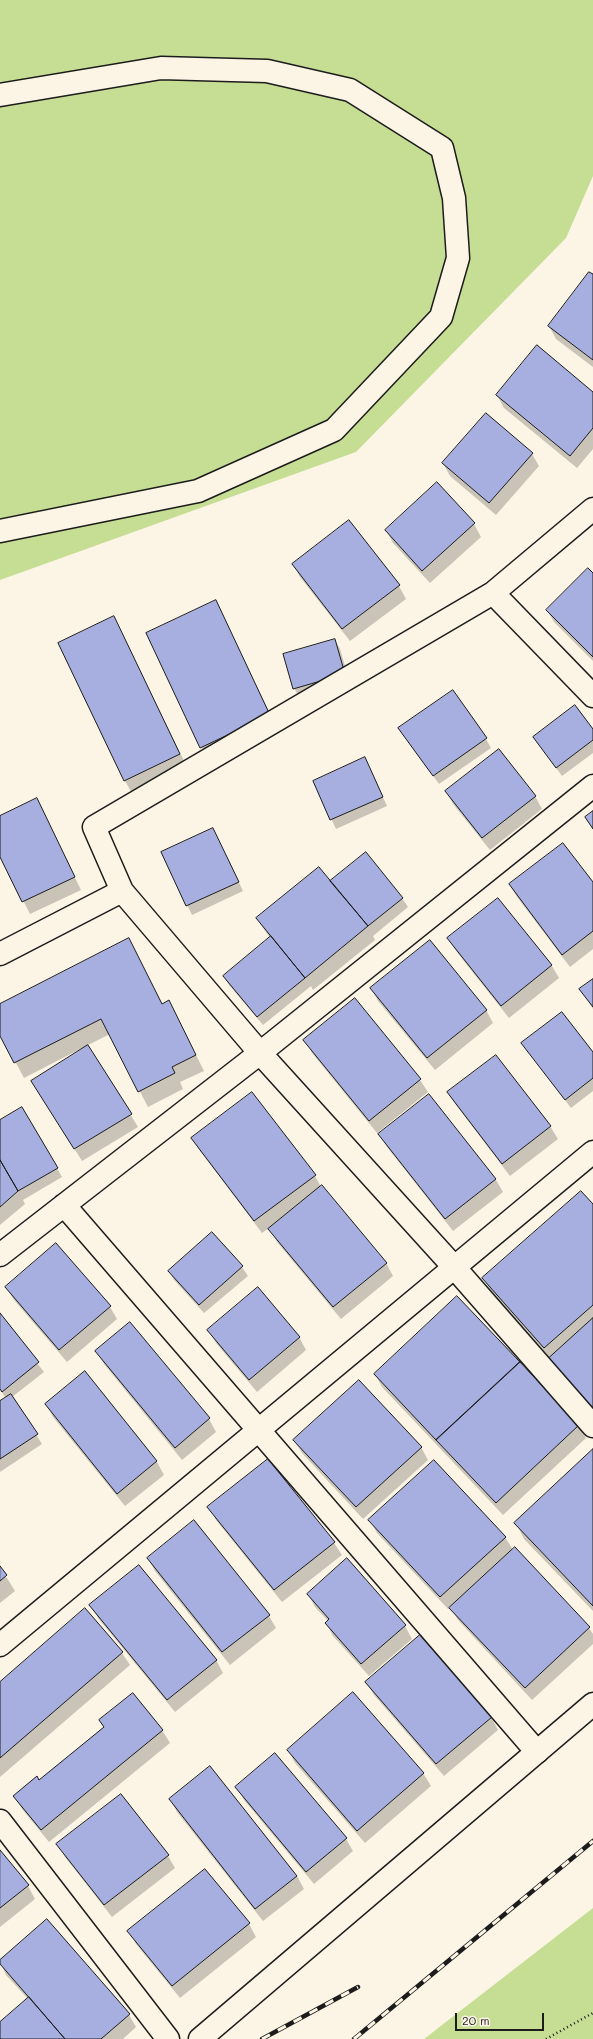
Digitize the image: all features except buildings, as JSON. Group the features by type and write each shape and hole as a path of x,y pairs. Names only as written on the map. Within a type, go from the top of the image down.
{"street":[{"path":"0,95 161,68 267,71 350,90 442,148 454,198 458,258 441,317 334,430 198,491 0,531"},
{"path":"593,509 493,593 94,827 122,891 260,1053 454,1267 593,1426"},
{"path":"493,593 593,696"},
{"path":"0,1254 260,1053 593,786"},
{"path":"0,954 122,891"},
{"path":"0,1645 593,1152"},
{"path":"64,1205 538,1752"},
{"path":"200,2039 593,1704"},
{"path":"0,1821 168,2039"}],"path":[{"path":"546,2039 593,2013"}],"green space":[{"path":"0,0 593,0 593,176 566,238 356,452 0,580"},
{"path":"593,1908 593,2039 424,2039"}],"railway":[{"path":"354,2039 593,1841"},
{"path":"262,2039 358,1987"}]}
